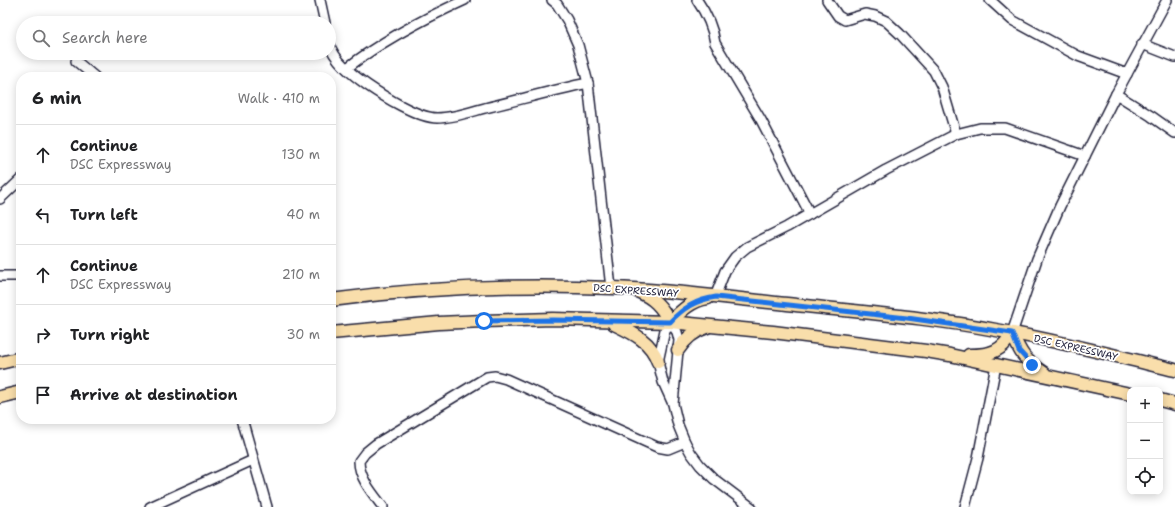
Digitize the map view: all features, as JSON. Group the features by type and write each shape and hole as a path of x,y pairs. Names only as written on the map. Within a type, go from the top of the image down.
{"main road":[{"name":"DSC EXPRESSWAY","path":"336,299 459,289 570,286 629,288 914,318 1012,333 1175,370"},
{"path":"629,288 657,303 670,322"},
{"path":"670,322 685,308 705,298 716,297"},
{"path":"336,333 439,323 484,321 553,320 670,322 839,340 950,355 1127,393"},
{"path":"607,321 644,340 654,350 658,362"},
{"path":"678,350 690,335 711,326"},
{"path":"950,355 989,354 1003,347 1012,333"},
{"path":"1012,333 1019,351 1025,358 1032,365 1050,376"},
{"path":"0,363 16,359"},
{"path":"0,397 16,393"},
{"path":"1163,401 1175,404"}],"street":[{"path":"320,0 323,16"},
{"path":"347,68 368,51 465,0"},
{"path":"553,0 567,20 578,45 588,82 612,288"},
{"path":"697,0 704,10 710,24 714,34 715,43 761,120 810,214"},
{"path":"828,0 838,16 845,20 865,14 875,16 886,21 900,34 934,71 942,86 956,134"},
{"path":"990,0 1012,20 1078,56 1127,74"},
{"path":"1012,333 1038,259 1060,206 1116,94 1167,0"},
{"path":"1142,44 1175,57"},
{"path":"336,55 339,60 356,77 373,88 406,108 424,116 437,118 456,116 588,82"},
{"path":"76,61 88,72"},
{"path":"1116,94 1175,133"},
{"path":"716,297 725,271 735,257 747,247 787,227 886,170 956,134 980,128 1005,128 1085,156"},
{"path":"0,199 16,184"},
{"path":"0,276 16,276"},
{"path":"673,404 678,340 677,332 670,322 665,330 658,362 663,382 673,404 678,425 685,442 700,465 714,479 751,507"},
{"path":"965,507 978,458 996,365"},
{"path":"383,507 359,469 359,461 365,453 376,444 487,377 495,376 506,379 657,447 668,449 685,442"},
{"path":"243,424 267,507"},
{"path":"150,507 253,460"}],"route":[{"path":"484,321 553,320 670,322 685,308 695,302 705,298 716,297 907,318 1012,333 1019,351 1032,365"}]}
